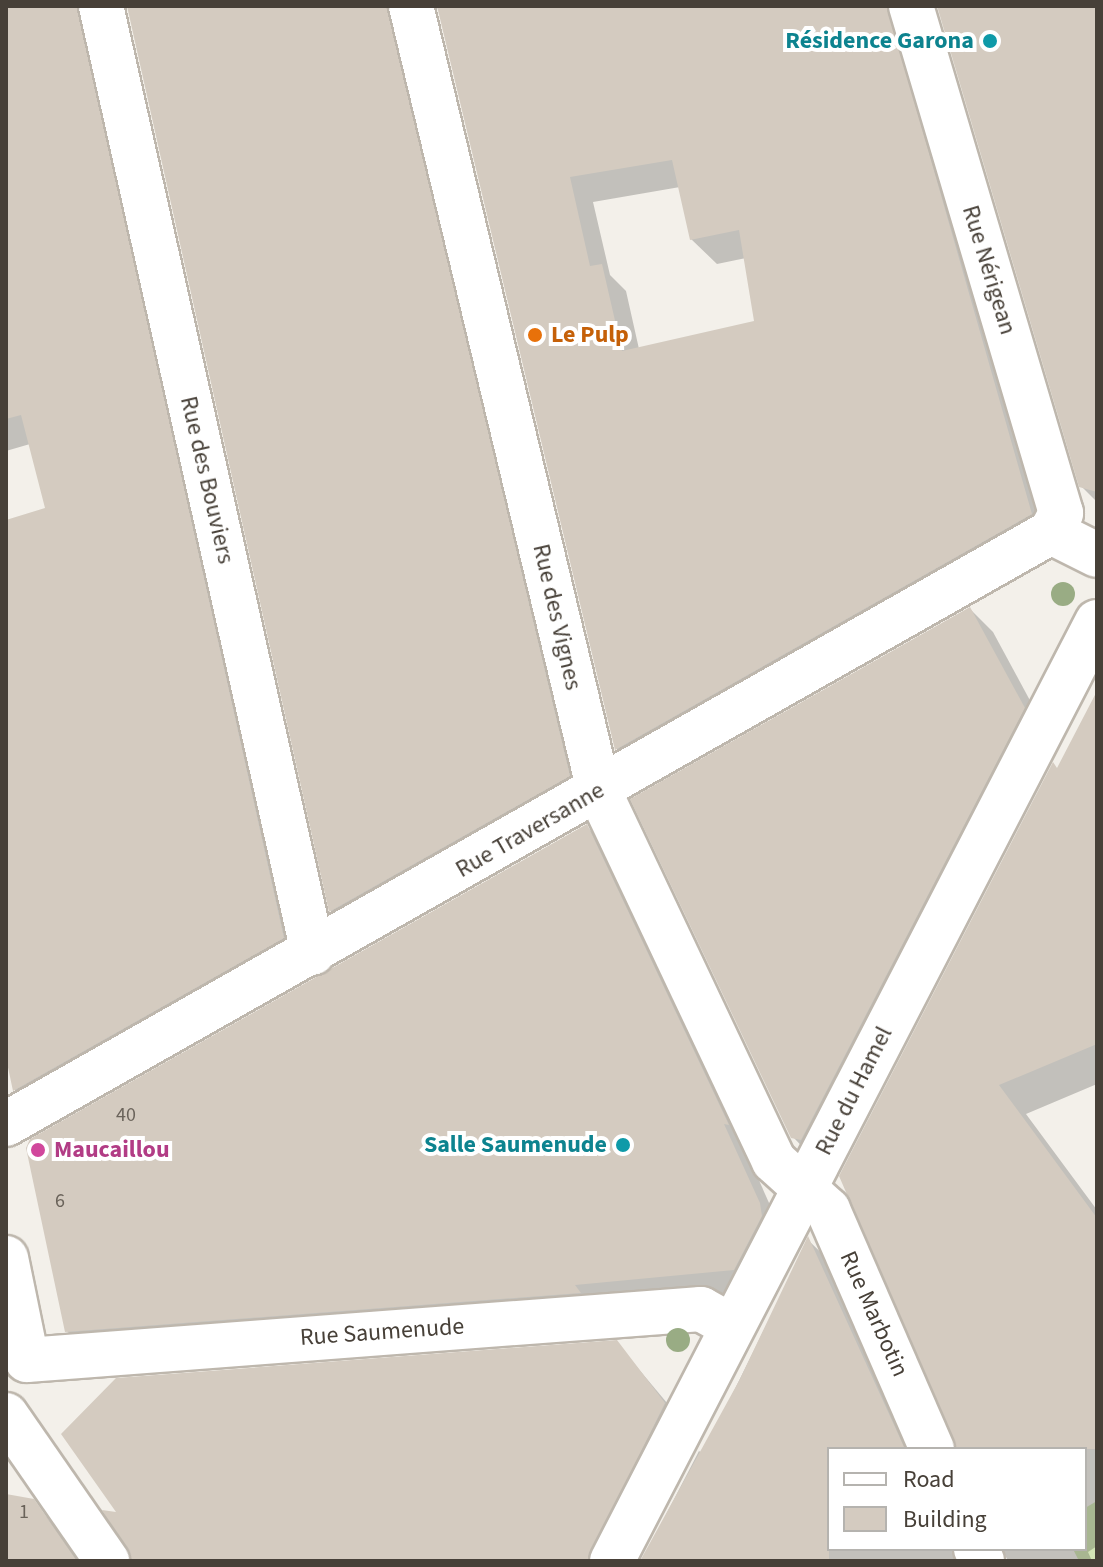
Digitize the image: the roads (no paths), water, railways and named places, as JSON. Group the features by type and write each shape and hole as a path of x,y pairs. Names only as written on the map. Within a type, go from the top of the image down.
{"street":[{"name":"Rue des Bouviers","path":"101,6 313,953"},
{"name":"Rue des Vignes","path":"411,6 599,791 774,1161 804,1188"},
{"name":"Rue Nérigean","path":"911,6 1061,513 1051,532"},
{"name":"Rue Traversanne","path":"6,1124 599,791 1051,532"},
{"path":"1051,532 1097,555"},
{"name":"Rue du Hamel","path":"612,1561 1097,622"},
{"name":"Rue Marbotin","path":"804,1188 828,1210 931,1447"},
{"path":"6,1258 16,1367"},
{"name":"Rue Saumenude","path":"16,1367 701,1309 732,1326"},
{"path":"6,1415 20,1464 107,1561"}],"place":[{"name":"Résidence Garona","path":"990,41"},
{"name":"Le Pulp","path":"535,335"},
{"name":"Salle Saumenude","path":"623,1145"},
{"name":"Maucaillou","path":"38,1150"}]}
